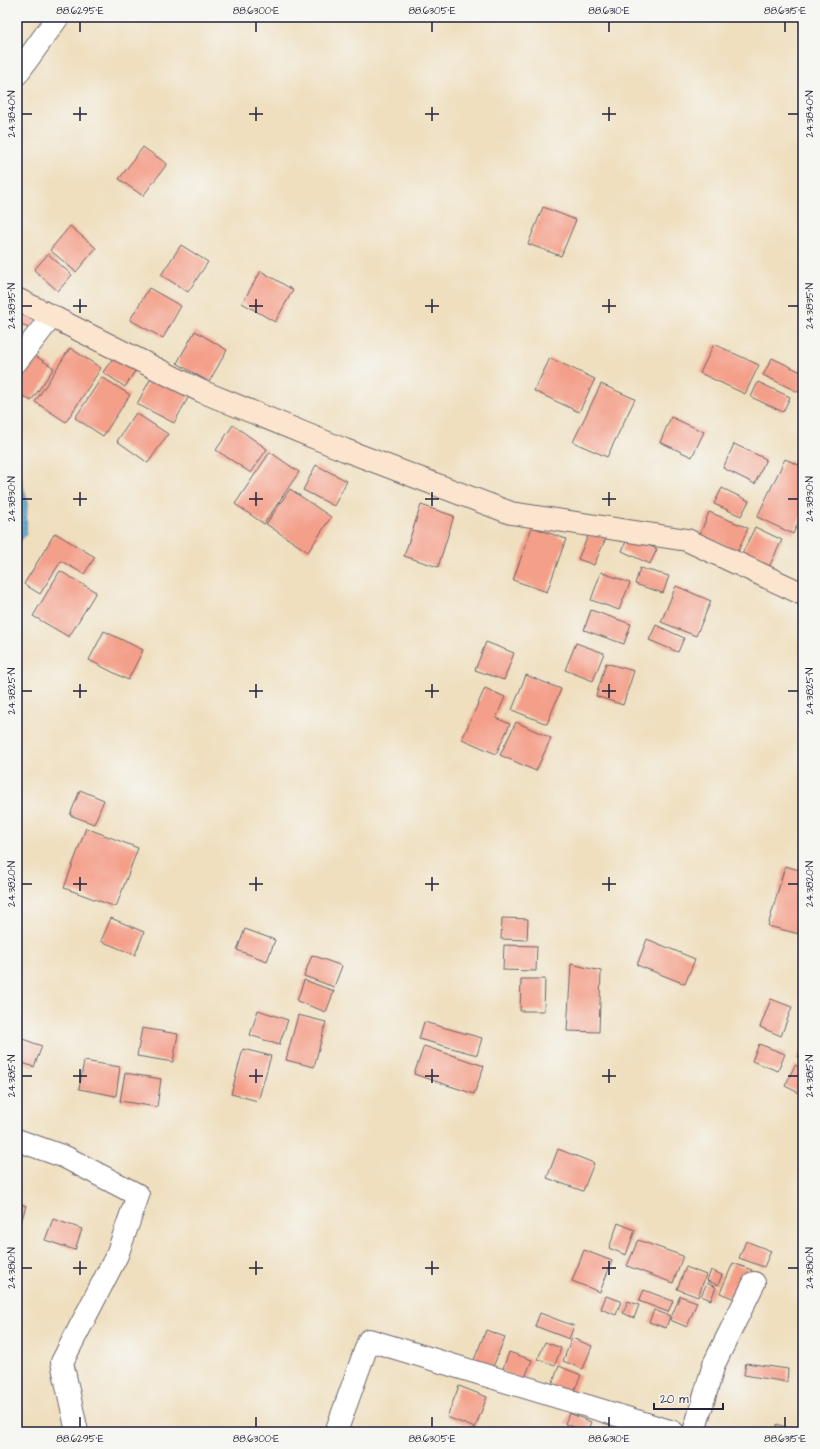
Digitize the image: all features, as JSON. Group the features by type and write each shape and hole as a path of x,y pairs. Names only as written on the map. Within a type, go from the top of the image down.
{"street":[{"path":"17,74 58,17"},
{"path":"17,299 200,390 345,450 511,512 687,540 803,594"},
{"path":"17,361 52,316"},
{"path":"17,1140 65,1157 138,1195 117,1255 62,1362 77,1432"},
{"path":"694,1432 714,1364 754,1283"},
{"path":"336,1432 369,1340 673,1432"}],"water":[{"path":"17,468 19,469 27,501 26,534 17,545"}],"building":[{"path":"143,147 167,164 143,196 119,179"},
{"path":"543,207 576,220 561,256 528,244"},
{"path":"70,226 96,248 76,272 50,250"},
{"path":"181,245 208,262 188,292 161,275"},
{"path":"48,254 72,275 58,291 34,270"},
{"path":"261,271 293,290 275,322 242,303"},
{"path":"149,288 181,306 163,338 130,320"},
{"path":"803,293 803,309 798,308"},
{"path":"17,303 38,317 30,329 17,321"},
{"path":"195,331 227,350 209,382 177,363"},
{"path":"714,344 759,365 745,394 700,373"},
{"path":"70,348 101,368 66,422 35,402"},
{"path":"31,353 54,368 31,401 17,392 17,374"},
{"path":"116,354 137,368 125,387 103,372"},
{"path":"550,358 595,379 579,412 534,391"},
{"path":"772,358 803,373 803,382 798,392 763,375"},
{"path":"152,376 189,396 174,423 137,404"},
{"path":"102,377 130,395 103,436 75,418"},
{"path":"758,382 790,397 783,412 751,397"},
{"path":"601,384 635,399 607,457 573,442"},
{"path":"136,413 168,434 148,463 117,441"},
{"path":"671,417 704,432 692,457 660,442"},
{"path":"233,425 267,449 251,473 216,450"},
{"path":"734,444 766,459 755,484 723,468"},
{"path":"270,452 299,472 264,524 235,504"},
{"path":"785,459 803,467 803,512 793,534 757,517"},
{"path":"316,465 347,481 334,506 303,490"},
{"path":"722,488 749,501 741,516 714,504"},
{"path":"290,489 331,517 308,552 266,524"},
{"path":"421,505 454,516 438,567 404,556"},
{"path":"709,512 748,528 738,551 700,534"},
{"path":"532,527 566,539 547,592 513,580"},
{"path":"755,527 782,540 769,567 742,554"},
{"path":"590,531 606,538 594,565 578,559"},
{"path":"55,533 95,557 84,574 61,561 40,594 24,584"},
{"path":"628,537 657,549 650,564 622,551"},
{"path":"640,568 669,576 663,593 635,584"},
{"path":"60,571 96,592 69,637 33,616"},
{"path":"601,572 630,583 619,610 591,600"},
{"path":"676,586 711,601 696,636 661,622"},
{"path":"591,610 631,624 624,644 584,630"},
{"path":"656,625 684,638 678,652 649,640"},
{"path":"104,631 143,650 128,680 89,660"},
{"path":"486,642 514,653 504,680 475,670"},
{"path":"576,643 604,653 593,681 565,670"},
{"path":"606,663 634,671 623,705 596,696"},
{"path":"526,675 561,689 547,724 512,710"},
{"path":"485,688 505,697 496,718 510,724 496,754 462,739"},
{"path":"516,722 551,738 536,771 500,755"},
{"path":"80,790 104,800 94,824 70,815"},
{"path":"86,828 138,848 116,907 64,888"},
{"path":"785,866 803,871 803,935 768,926"},
{"path":"111,918 144,932 135,955 101,941"},
{"path":"502,918 528,919 527,940 501,939"},
{"path":"245,929 275,940 267,961 237,950"},
{"path":"647,939 695,959 685,984 637,965"},
{"path":"504,945 537,946 536,971 503,970"},
{"path":"312,955 342,966 334,987 304,976"},
{"path":"571,964 601,971 599,1032 567,1031"},
{"path":"521,979 545,979 544,1011 520,1011"},
{"path":"304,980 334,991 326,1012 297,1001"},
{"path":"771,999 792,1007 781,1036 760,1027"},
{"path":"258,1010 288,1020 279,1045 250,1035"},
{"path":"298,1015 326,1022 314,1067 286,1060"},
{"path":"424,1022 482,1038 477,1055 419,1039"},
{"path":"142,1028 178,1034 173,1062 137,1056"},
{"path":"17,1037 42,1046 34,1067 17,1061"},
{"path":"759,1044 785,1054 778,1071 752,1061"},
{"path":"803,1044 803,1059 798,1057"},
{"path":"424,1046 484,1066 474,1094 414,1074"},
{"path":"243,1049 271,1056 258,1101 231,1094"},
{"path":"84,1061 120,1067 116,1096 79,1089"},
{"path":"795,1065 803,1069 803,1095 785,1086"},
{"path":"125,1073 161,1079 157,1107 120,1101"},
{"path":"558,1149 594,1163 583,1191 547,1178"},
{"path":"17,1203 26,1206 21,1222 17,1221"},
{"path":"53,1219 82,1229 75,1250 45,1240"},
{"path":"618,1223 635,1230 626,1255 609,1248"},
{"path":"638,1240 683,1256 673,1283 627,1266"},
{"path":"746,1241 771,1251 764,1267 739,1258"},
{"path":"584,1250 612,1261 600,1292 572,1281"},
{"path":"733,1263 752,1270 740,1301 720,1293"},
{"path":"686,1267 706,1275 698,1297 677,1289"},
{"path":"711,1270 722,1275 718,1285 707,1281"},
{"path":"707,1283 716,1287 711,1300 701,1296"},
{"path":"644,1290 673,1301 668,1312 639,1301"},
{"path":"606,1296 621,1301 616,1315 601,1309"},
{"path":"680,1296 697,1302 687,1327 670,1320"},
{"path":"628,1301 639,1305 634,1318 623,1313"},
{"path":"654,1310 670,1316 666,1328 649,1322"},
{"path":"540,1313 574,1326 569,1339 535,1326"},
{"path":"486,1330 505,1337 491,1372 472,1365"},
{"path":"572,1338 592,1346 583,1369 563,1361"},
{"path":"545,1342 561,1348 555,1365 538,1359"},
{"path":"509,1352 532,1360 524,1380 502,1371"},
{"path":"746,1363 788,1369 787,1382 744,1375"},
{"path":"559,1366 581,1375 572,1396 551,1387"},
{"path":"459,1386 487,1397 475,1428 447,1417"},
{"path":"569,1413 591,1422 587,1432 565,1424"},
{"path":"777,1424 799,1432 774,1432"}]}
